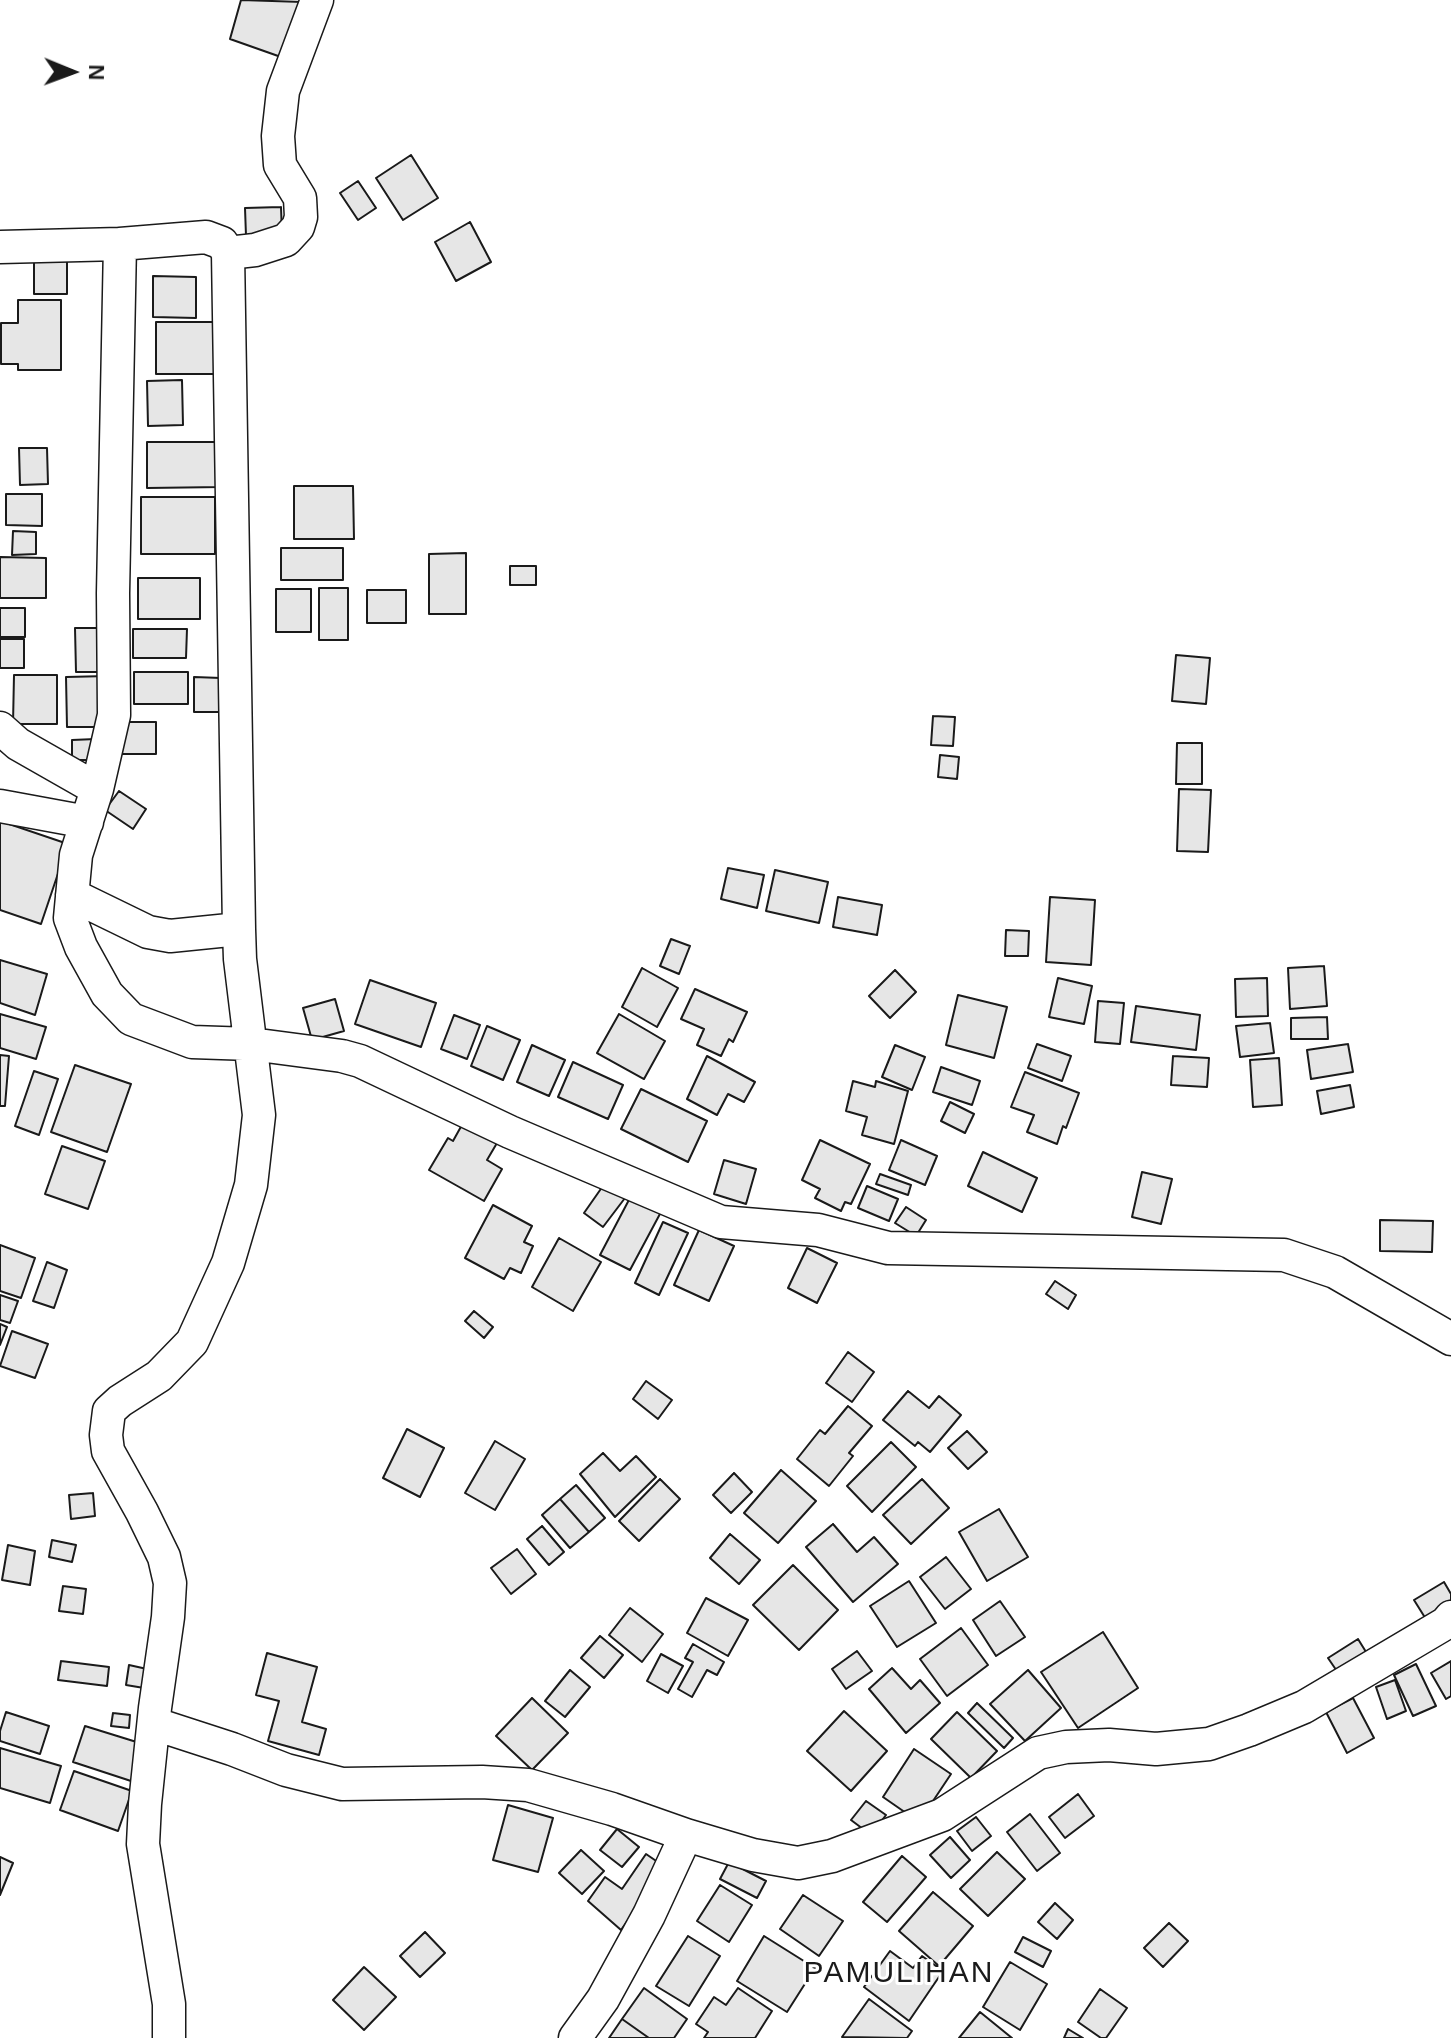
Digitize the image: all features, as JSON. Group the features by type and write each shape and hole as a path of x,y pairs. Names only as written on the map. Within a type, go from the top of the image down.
{"street":[{"path":"228,253 255,250 286,240 298,227 300,198 280,165 277,150 279,126 283,91 317,0"},
{"path":"0,247 120,244 206,237 222,243 228,253 230,930 241,1044 259,1115 251,1185 228,1263 192,1342 159,1376 109,1411 106,1435 108,1451 164,1557 170,1583 143,1844 169,2004 169,2038"},
{"path":"120,244 113,593 114,715 97,789 76,855 70,918 81,947 107,994 131,1019 192,1042 241,1044 342,1056 360,1061 523,1138 721,1222 818,1230 888,1248 1284,1255 1335,1272 1451,1339"},
{"path":"0,728 18,744 97,789"},
{"path":"0,806 87,822"},
{"path":"72,895 148,932 170,936 230,930"},
{"path":"155,1724 286,1770 342,1784 482,1782 528,1785 753,1855 798,1863 820,1860 942,1815 1038,1753 1066,1747 1109,1745 1156,1749 1209,1744 1249,1730 1304,1707 1446,1623 1451,1617"},
{"path":"575,2038 603,1999 636,1939 686,1835"}],"building":[{"path":"241,0 303,2 281,57 230,39"},
{"path":"411,155 438,198 403,220 376,178"},
{"path":"358,181 376,208 358,220 340,193"},
{"path":"281,207 282,234 246,236 245,208"},
{"path":"470,222 491,262 456,281 435,242"},
{"path":"34,260 67,260 67,294 34,294"},
{"path":"153,276 196,277 196,318 153,317"},
{"path":"18,300 61,300 61,370 18,370 18,364 1,364 1,323 18,323"},
{"path":"156,322 217,322 217,374 156,374"},
{"path":"182,380 183,425 148,426 147,381"},
{"path":"147,442 222,442 222,487 147,488"},
{"path":"19,448 47,448 48,484 20,485"},
{"path":"294,486 353,486 354,539 294,539"},
{"path":"6,494 42,494 42,526 6,525"},
{"path":"141,497 215,497 215,554 141,554"},
{"path":"13,531 36,532 36,554 12,555"},
{"path":"281,548 343,548 343,580 281,580"},
{"path":"466,553 466,614 429,614 429,554"},
{"path":"0,557 46,558 46,598 0,598"},
{"path":"510,566 536,566 536,585 510,585"},
{"path":"138,578 200,578 200,619 138,619"},
{"path":"319,588 348,588 348,640 319,640"},
{"path":"276,589 311,589 311,632 276,632"},
{"path":"367,590 406,590 406,623 367,623"},
{"path":"0,608 25,608 25,637 0,637"},
{"path":"75,628 105,628 105,672 76,672"},
{"path":"133,629 187,629 186,658 133,658"},
{"path":"0,639 24,639 24,668 0,668"},
{"path":"1176,655 1210,658 1206,704 1172,701"},
{"path":"134,672 188,672 188,704 134,704"},
{"path":"14,675 57,675 57,724 13,724"},
{"path":"108,676 108,727 67,727 66,677"},
{"path":"194,677 221,678 221,712 194,712"},
{"path":"933,716 955,717 953,746 931,745"},
{"path":"118,722 156,722 156,754 118,754"},
{"path":"96,739 96,760 72,760 72,740"},
{"path":"1177,743 1202,743 1202,784 1176,784"},
{"path":"940,755 959,757 957,779 938,777"},
{"path":"1179,789 1211,790 1208,852 1177,851"},
{"path":"119,791 146,809 133,829 105,810"},
{"path":"0,821 68,844 41,924 0,910"},
{"path":"728,868 764,875 757,908 721,899"},
{"path":"775,870 828,882 819,923 766,911"},
{"path":"838,897 882,905 877,935 833,927"},
{"path":"1050,897 1095,900 1091,965 1046,962"},
{"path":"1006,930 1029,931 1028,956 1005,956"},
{"path":"671,939 690,946 679,974 660,966"},
{"path":"0,960 47,974 35,1015 0,1003"},
{"path":"1324,966 1327,1006 1290,1009 1288,968"},
{"path":"642,968 678,988 657,1027 622,1007"},
{"path":"895,970 916,992 890,1018 869,996"},
{"path":"1058,978 1092,986 1084,1024 1049,1017"},
{"path":"1267,978 1268,1016 1236,1017 1235,979"},
{"path":"370,980 436,1003 421,1047 355,1024"},
{"path":"695,989 747,1012 733,1042 729,1039 721,1056 697,1045 704,1029 681,1019"},
{"path":"958,995 1007,1007 994,1058 946,1045"},
{"path":"335,999 344,1031 312,1040 303,1008"},
{"path":"1098,1001 1124,1003 1120,1044 1095,1042"},
{"path":"1136,1006 1200,1015 1196,1050 1131,1042"},
{"path":"0,1014 46,1027 36,1059 0,1048"},
{"path":"619,1014 665,1041 644,1079 597,1053"},
{"path":"454,1015 480,1025 467,1059 441,1049"},
{"path":"1327,1017 1328,1039 1291,1039 1291,1018"},
{"path":"1270,1023 1274,1053 1240,1057 1236,1026"},
{"path":"487,1026 520,1040 503,1080 471,1066"},
{"path":"1037,1044 1071,1056 1062,1081 1028,1068"},
{"path":"1348,1044 1353,1072 1311,1079 1307,1050"},
{"path":"532,1045 565,1060 549,1096 517,1082"},
{"path":"895,1045 925,1057 912,1090 882,1077"},
{"path":"0,1055 9,1056 5,1106 0,1106"},
{"path":"707,1056 755,1082 744,1102 728,1094 717,1115 687,1099"},
{"path":"1173,1056 1209,1058 1207,1087 1171,1085"},
{"path":"1279,1058 1282,1105 1253,1107 1250,1060"},
{"path":"573,1062 623,1085 608,1119 558,1097"},
{"path":"75,1065 131,1084 107,1152 51,1132"},
{"path":"941,1067 980,1081 972,1105 933,1092"},
{"path":"34,1071 58,1079 39,1135 15,1126"},
{"path":"1025,1072 1079,1093 1057,1144 1027,1132 1034,1115 1011,1107"},
{"path":"853,1081 875,1087 876,1081 908,1091 894,1144 862,1135 867,1117 846,1111"},
{"path":"1350,1085 1354,1107 1321,1114 1317,1091"},
{"path":"641,1089 707,1121 688,1162 621,1129"},
{"path":"950,1102 974,1114 965,1133 941,1121"},
{"path":"463,1123 497,1143 487,1160 502,1169 484,1201 429,1170 448,1138 453,1141"},
{"path":"820,1140 870,1164 851,1204 845,1202 841,1211 815,1198 820,1189 802,1180"},
{"path":"901,1140 937,1156 925,1185 889,1170"},
{"path":"62,1146 105,1161 88,1209 45,1194"},
{"path":"983,1152 1037,1178 1022,1212 968,1186"},
{"path":"724,1160 756,1169 746,1204 714,1194"},
{"path":"1142,1172 1172,1179 1161,1224 1132,1217"},
{"path":"880,1174 911,1185 908,1195 876,1184"},
{"path":"605,1183 625,1198 603,1227 584,1213"},
{"path":"867,1186 898,1199 889,1221 858,1208"},
{"path":"631,1196 661,1212 630,1270 600,1255"},
{"path":"493,1205 532,1226 524,1242 533,1246 521,1273 510,1268 504,1279 465,1258"},
{"path":"906,1207 926,1220 916,1236 895,1223"},
{"path":"1380,1220 1433,1221 1432,1252 1380,1251"},
{"path":"663,1222 688,1233 659,1295 635,1283"},
{"path":"699,1230 734,1246 709,1301 674,1285"},
{"path":"559,1238 601,1262 573,1311 532,1287"},
{"path":"0,1245 35,1258 21,1298 0,1291"},
{"path":"807,1248 837,1263 817,1303 788,1288"},
{"path":"47,1262 67,1270 54,1308 33,1301"},
{"path":"1055,1281 1076,1295 1068,1309 1046,1294"},
{"path":"0,1295 18,1301 10,1323 0,1320"},
{"path":"474,1311 493,1327 484,1338 465,1321"},
{"path":"0,1324 7,1327 0,1345"},
{"path":"12,1331 48,1344 35,1378 0,1366"},
{"path":"848,1352 874,1372 852,1402 826,1383"},
{"path":"646,1381 672,1400 658,1419 633,1399"},
{"path":"908,1391 929,1408 939,1396 961,1415 930,1452 918,1442 915,1446 883,1420"},
{"path":"848,1406 872,1426 849,1453 853,1456 829,1486 797,1459 820,1430 825,1434"},
{"path":"407,1429 444,1448 420,1497 383,1478"},
{"path":"967,1431 987,1452 968,1469 948,1448"},
{"path":"495,1441 525,1459 495,1510 465,1493"},
{"path":"891,1442 916,1467 872,1512 847,1486"},
{"path":"603,1453 620,1471 636,1456 656,1477 615,1517 580,1474"},
{"path":"781,1470 816,1501 778,1543 744,1513"},
{"path":"734,1473 752,1492 731,1513 713,1495"},
{"path":"660,1479 680,1499 639,1541 619,1521"},
{"path":"922,1479 949,1508 911,1544 883,1515"},
{"path":"576,1485 605,1518 589,1532 560,1499"},
{"path":"93,1493 95,1516 71,1519 69,1495"},
{"path":"560,1499 589,1532 570,1548 542,1515"},
{"path":"999,1509 1028,1557 987,1581 959,1532"},
{"path":"833,1524 857,1552 874,1537 898,1564 853,1602 806,1547"},
{"path":"542,1526 564,1552 549,1565 527,1539"},
{"path":"730,1534 760,1560 739,1584 710,1558"},
{"path":"52,1540 76,1545 72,1562 49,1557"},
{"path":"8,1545 35,1551 30,1585 2,1580"},
{"path":"517,1549 536,1574 511,1594 491,1568"},
{"path":"946,1557 971,1589 945,1609 920,1577"},
{"path":"793,1565 838,1610 799,1650 753,1605"},
{"path":"909,1581 936,1623 897,1647 870,1606"},
{"path":"1444,1582 1451,1594 1451,1611 1429,1624 1414,1600"},
{"path":"63,1586 86,1589 83,1614 59,1611"},
{"path":"706,1598 748,1620 728,1656 687,1633"},
{"path":"1000,1601 1025,1637 996,1656 973,1620"},
{"path":"630,1608 663,1634 642,1662 609,1635"},
{"path":"961,1628 988,1665 947,1696 920,1659"},
{"path":"1103,1632 1138,1688 1078,1728 1041,1672"},
{"path":"600,1636 623,1655 604,1678 581,1658"},
{"path":"1358,1639 1371,1660 1343,1680 1328,1658"},
{"path":"693,1644 724,1662 717,1675 707,1670 692,1697 678,1689 693,1662 685,1658"},
{"path":"857,1651 872,1671 846,1689 832,1669"},
{"path":"267,1653 317,1667 302,1722 326,1729 319,1755 268,1741 279,1701 256,1695"},
{"path":"661,1654 683,1666 668,1693 647,1681"},
{"path":"61,1661 109,1667 107,1686 58,1680"},
{"path":"1451,1661 1451,1696 1446,1699 1431,1673"},
{"path":"1416,1664 1436,1706 1413,1716 1394,1675"},
{"path":"129,1665 147,1669 144,1688 126,1685"},
{"path":"892,1668 911,1689 920,1680 940,1703 906,1733 869,1689"},
{"path":"570,1670 590,1687 565,1717 545,1701"},
{"path":"1028,1670 1061,1708 1025,1741 990,1704"},
{"path":"1395,1680 1406,1711 1387,1719 1376,1687"},
{"path":"532,1698 568,1733 532,1770 496,1736"},
{"path":"1353,1698 1374,1738 1347,1753 1326,1712"},
{"path":"977,1703 1013,1738 1004,1748 968,1713"},
{"path":"844,1711 887,1751 851,1791 807,1751"},
{"path":"6,1712 49,1726 40,1754 0,1741"},
{"path":"957,1712 997,1751 971,1778 931,1739"},
{"path":"113,1713 130,1715 129,1728 111,1726"},
{"path":"85,1726 143,1744 131,1781 73,1762"},
{"path":"0,1748 61,1766 50,1803 0,1788"},
{"path":"914,1749 951,1774 919,1822 883,1797"},
{"path":"74,1771 132,1791 118,1831 60,1810"},
{"path":"1078,1794 1094,1816 1065,1838 1049,1817"},
{"path":"866,1801 886,1815 871,1835 851,1820"},
{"path":"508,1805 553,1818 538,1872 493,1860"},
{"path":"1030,1814 1060,1853 1037,1871 1007,1832"},
{"path":"976,1817 991,1836 972,1851 957,1831"},
{"path":"617,1829 639,1847 622,1867 600,1850"},
{"path":"950,1837 970,1860 951,1878 930,1855"},
{"path":"581,1850 604,1871 582,1894 559,1873"},
{"path":"997,1852 1025,1879 988,1916 960,1889"},
{"path":"646,1854 665,1867 621,1930 588,1901 605,1877 622,1889"},
{"path":"902,1856 926,1877 887,1922 863,1902"},
{"path":"0,1857 13,1863 0,1895"},
{"path":"729,1862 766,1881 757,1898 720,1879"},
{"path":"720,1885 752,1905 729,1942 697,1921"},
{"path":"933,1892 973,1926 939,1966 899,1931"},
{"path":"803,1895 843,1921 819,1956 780,1929"},
{"path":"1055,1903 1073,1920 1057,1939 1038,1922"},
{"path":"1169,1923 1188,1941 1163,1967 1144,1948"},
{"path":"425,1932 445,1953 420,1977 400,1956"},
{"path":"688,1936 720,1956 689,2006 656,1986"},
{"path":"764,1936 815,1968 787,2012 737,1981"},
{"path":"1023,1937 1051,1951 1043,1967 1015,1952"},
{"path":"890,1951 913,1968 922,1956 943,1971 909,2021 864,1987"},
{"path":"1010,1962 1047,1984 1020,2030 983,2007"},
{"path":"364,1967 396,1997 364,2030 333,2000"},
{"path":"644,1988 687,2019 674,2038 649,2038 622,2019"},
{"path":"738,1988 772,2011 755,2038 704,2038 708,2032 696,2024 714,1997 726,2005"},
{"path":"1100,1989 1127,2008 1106,2038 1101,2038 1078,2022"},
{"path":"869,1999 912,2031 907,2038 842,2037"},
{"path":"980,2012 1012,2038 959,2038"},
{"path":"622,2019 649,2038 609,2038"},
{"path":"1068,2029 1083,2038 1064,2038"}],"district":[{"name":"PAMULIHAN","path":"899,1974"}]}
